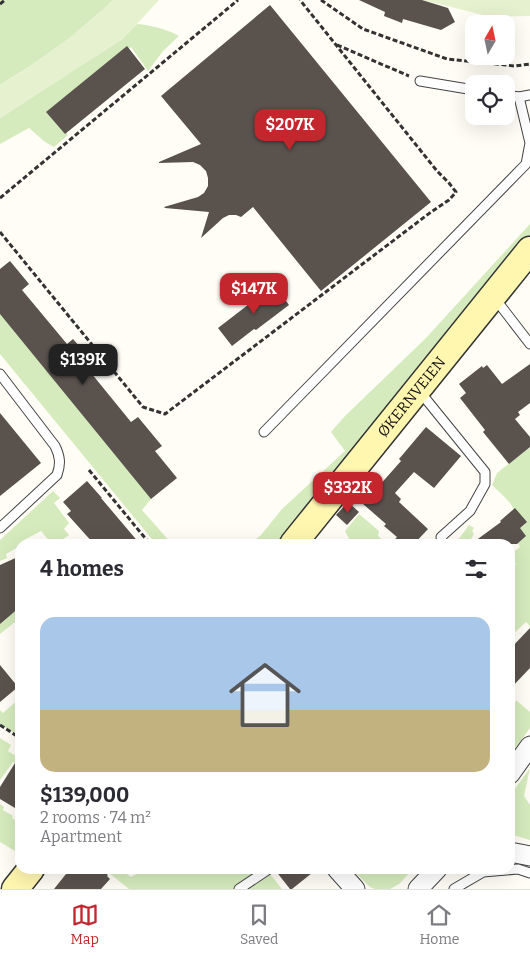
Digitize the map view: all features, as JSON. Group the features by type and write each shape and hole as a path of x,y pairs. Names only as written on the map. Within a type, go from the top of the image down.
{"street":[{"name":"ØKERNVEIEN","path":"297,539 530,250"},
{"path":"515,767 530,746"},
{"path":"15,889 28,874"},
{"path":"342,874 355,889"},
{"path":"418,889 432,874"}],"lane":[{"path":"420,81 465,88"},
{"path":"515,96 530,95"},
{"path":"264,432 526,164 530,143 520,97"},
{"path":"492,297 530,344"},
{"path":"0,374 55,446 60,462 56,475 0,528"},
{"path":"416,391 425,398 485,472 485,484 470,511 441,537 442,539"},
{"path":"520,858 530,873"},
{"path":"239,889 262,874"},
{"path":"454,889 480,874"}],"path":[{"path":"0,4 5,0"},
{"path":"0,198 238,0"},
{"path":"0,232 143,407 165,414 449,200 456,192 436,171 300,0"},
{"path":"321,0 363,29 447,59 515,66 530,64"},
{"path":"336,45 420,81"},
{"path":"89,470 146,539"},
{"path":"0,725 15,735"}],"green space":[{"path":"0,0 113,0 71,37 0,85"},
{"path":"113,0 159,0 123,39 0,118 0,85 71,37"},
{"path":"423,0 530,0 530,16 483,15"},
{"path":"137,24 169,31 179,36 163,51 148,71 131,47 50,112 68,135 54,147 29,128 0,144 0,118 122,39"},
{"path":"530,224 530,235 285,539 256,539 282,509 345,451 331,432 344,417 426,338"},
{"path":"0,311 152,498 142,510 168,539 152,539 0,354"},
{"path":"529,448 530,626 526,622 515,632 515,550 520,547 517,539 515,512 509,502 492,485 497,473"},
{"path":"53,491 60,498 54,503 69,523 64,529 69,535 63,539 48,539 41,531 26,539 15,539 15,549 6,554 7,558 0,561 0,540"},
{"path":"359,514 379,531 378,536 381,539 349,539 345,531"},
{"path":"469,525 474,528 472,531 474,534 471,539 459,539"},
{"path":"15,608 15,622 0,634 0,620"},
{"path":"517,700 530,712 530,728 515,748 515,703"},
{"path":"15,702 15,733 0,724 0,710 3,713"},
{"path":"0,738 11,745 8,751 15,755 15,763 13,762 0,780"},
{"path":"530,768 524,796 530,805 530,840 515,836 515,789"},
{"path":"0,804 4,807 3,810 13,816 12,818 15,820 15,851 0,842"},
{"path":"110,874 127,874 131,877 136,874 270,874 282,889 129,889"},
{"path":"357,874 408,874 399,884 390,889 370,887"}],"building":[{"path":"359,0 422,0 448,8 455,22 441,30 403,19 402,23 384,16 385,12"},
{"path":"270,5 431,202 321,291 253,207 241,217 229,215 223,218 201,238 209,212 164,207 198,197 204,193 208,186 208,178 206,171 200,165 193,162 159,163 201,144 161,96"},
{"path":"127,46 145,69 65,134 46,112"},
{"path":"10,261 29,284 22,290 67,344 73,339 93,362 87,368 131,422 138,417 162,446 155,451 177,478 151,499 0,314 0,269"},
{"path":"273,283 289,305 232,346 218,328"},
{"path":"530,364 530,403 518,412 520,415 515,419 530,437 530,447 509,464 483,432 485,430 460,398 466,393 459,384 482,366 483,368 487,365 502,384"},
{"path":"0,413 41,463 0,496"},
{"path":"426,427 461,456 434,488 414,472 395,493 401,499 399,502 428,529 419,539 395,539 397,537 384,526 386,524 363,504 401,461 399,459"},
{"path":"87,481 136,539 90,539 67,514 71,511 63,502"},
{"path":"348,502 359,512 347,525 336,515"},
{"path":"515,508 527,522 520,528 526,536 517,544 515,544 515,539 478,539"},
{"path":"15,558 15,611 0,624 0,565"},
{"path":"530,628 530,668 515,684 515,644"},
{"path":"0,665 15,683 15,690 0,702"},
{"path":"15,763 15,808 0,799 0,787"},
{"path":"66,874 107,874 110,879 101,889 54,889"},
{"path":"278,874 311,874 292,889"}]}
